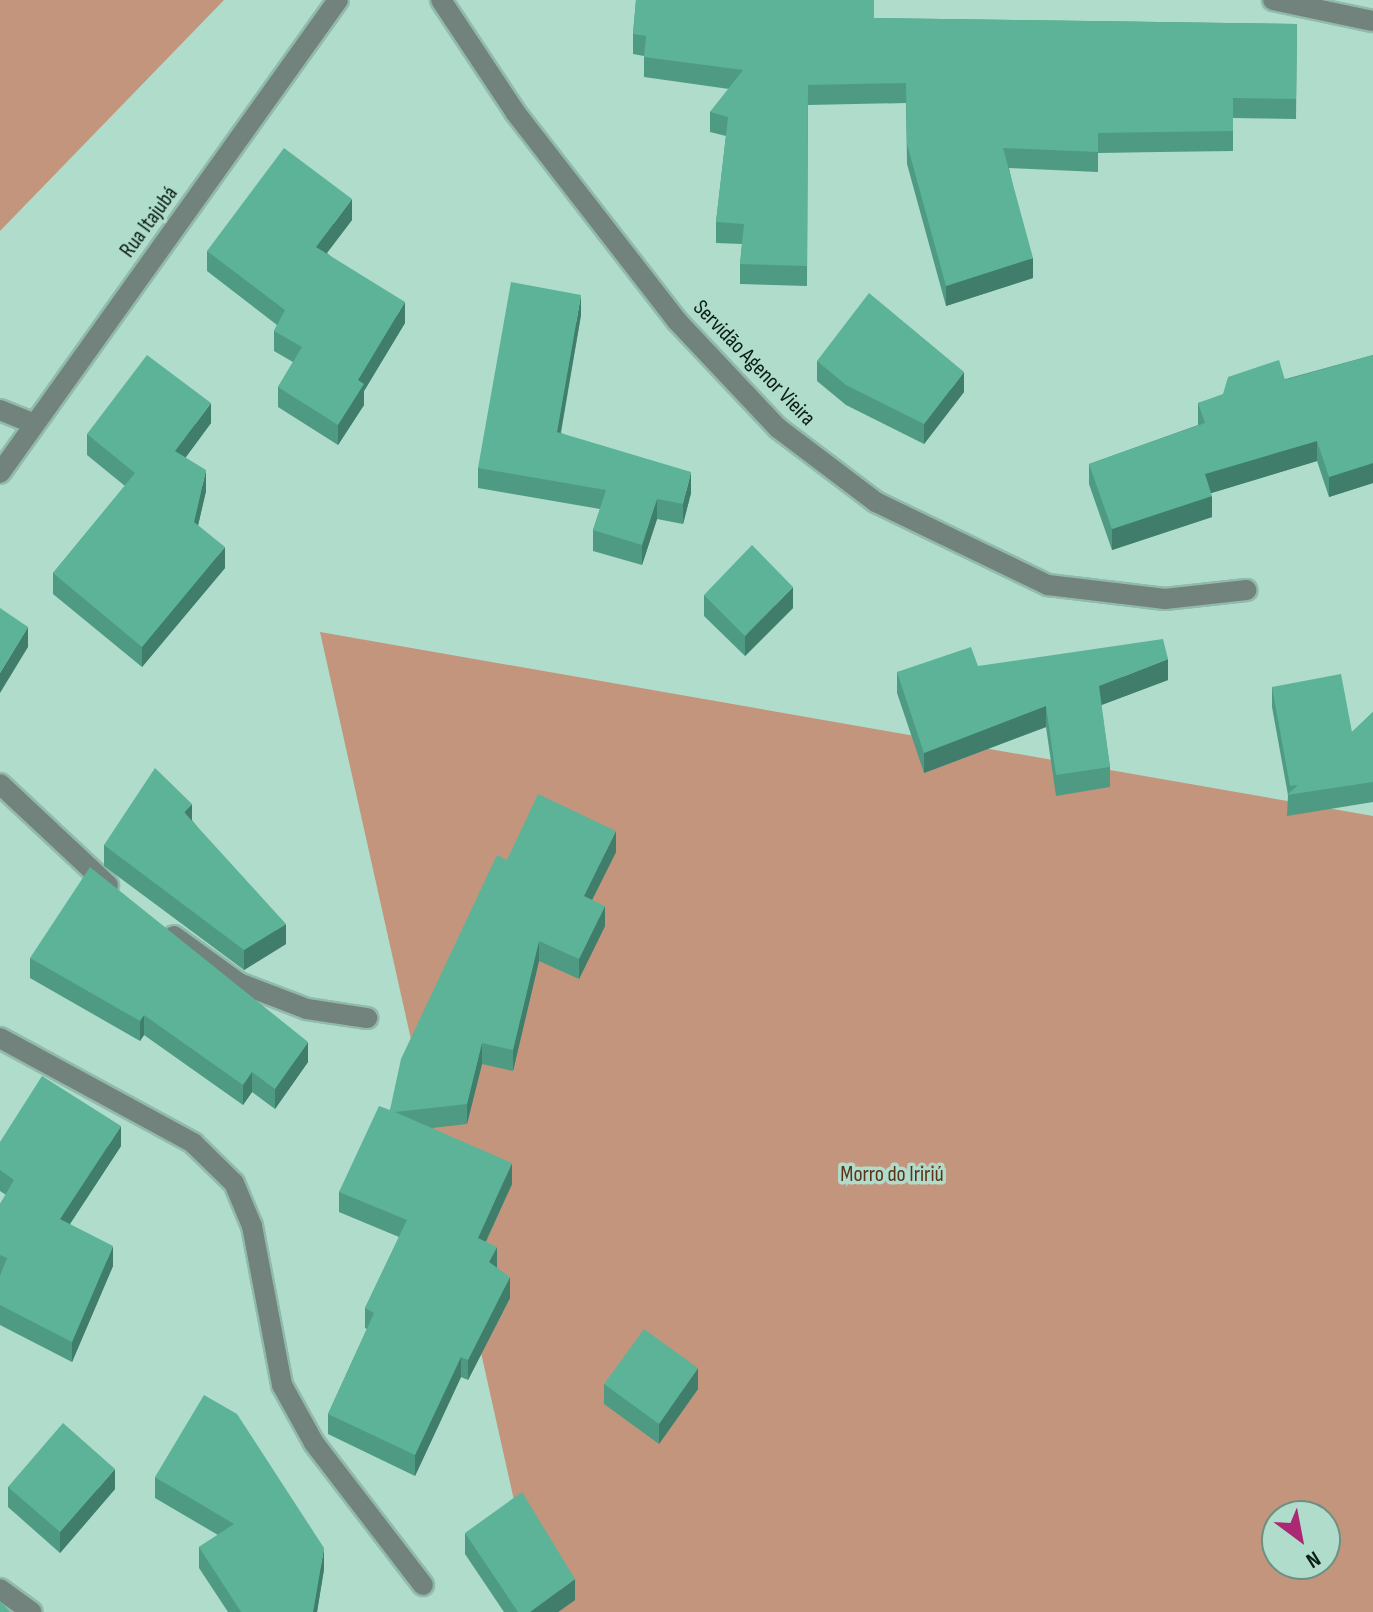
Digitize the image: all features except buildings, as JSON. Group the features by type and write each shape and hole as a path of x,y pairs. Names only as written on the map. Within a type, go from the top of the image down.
{"street":[{"name":"Rua Itajubá","path":"0,473 338,0"},
{"name":"Servidão Agenor Vieira","path":"441,0 515,112 677,321 778,428 876,502 1048,585 1165,599 1247,590"},
{"path":"1273,0 1373,21"},
{"path":"0,410 34,424"},
{"path":"0,784 128,902"},
{"path":"151,919 239,983 307,1009 367,1018"},
{"path":"0,1038 193,1143 234,1183 252,1226 282,1385 314,1443 423,1585"},
{"path":"0,1589 32,1612"}],"green space":[{"path":"0,0 224,0 0,231"},
{"name":"Morro do Iririú","path":"320,632 1373,816 1373,1612 514,1612 530,1572"}]}
